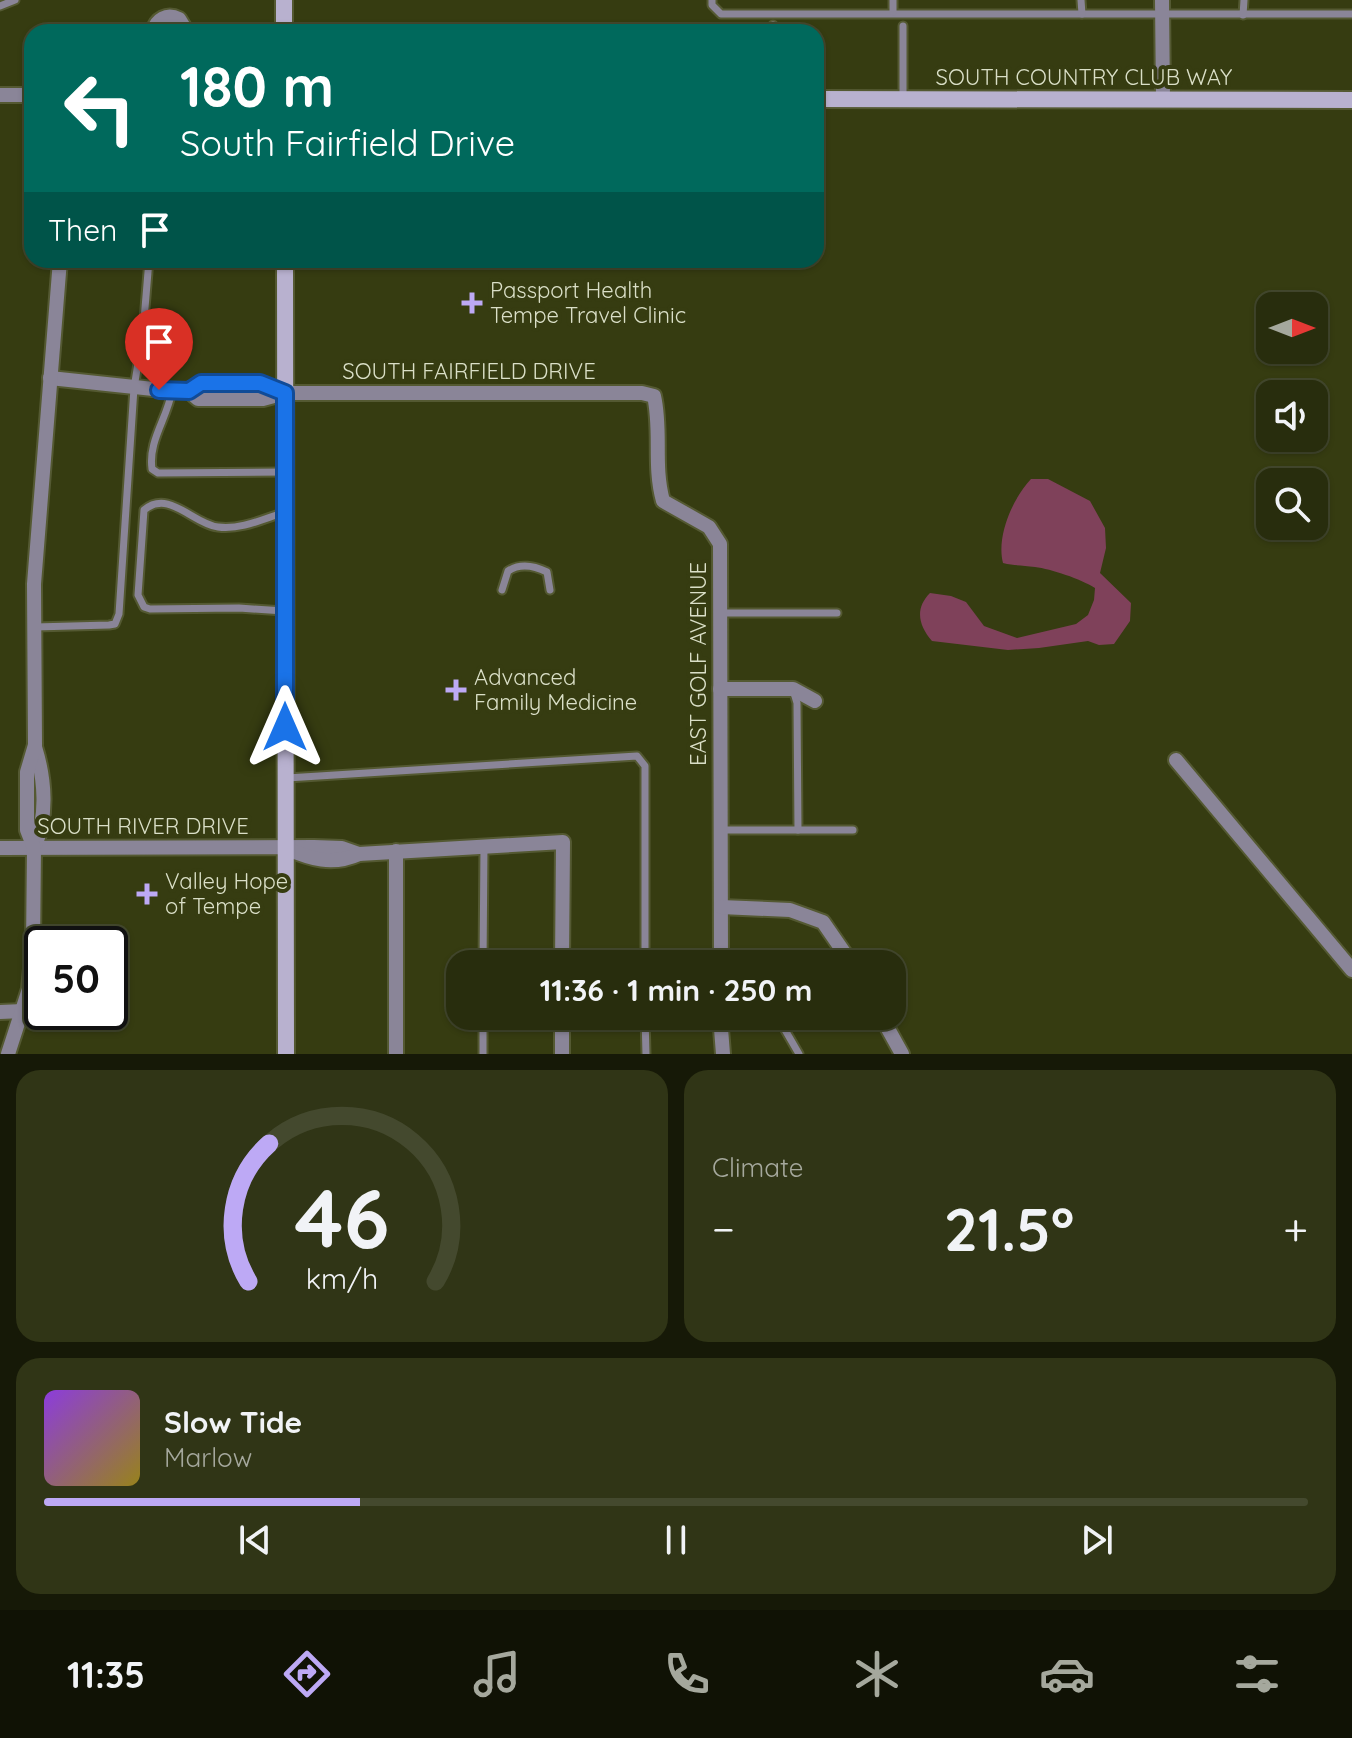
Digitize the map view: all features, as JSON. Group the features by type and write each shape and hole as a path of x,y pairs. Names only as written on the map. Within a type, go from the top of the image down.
{"main road":[{"path":"284,0 284,24"},
{"name":"SOUTH COUNTRY CLUB WAY","path":"824,99 1352,100"},
{"path":"285,268 286,1054"}],"street":[{"path":"1162,8 1163,99"},
{"path":"157,24 168,16 184,24"},
{"path":"0,95 24,95"},
{"path":"8,1054 29,989 33,948 34,848 42,829 42,771 35,745 34,584 59,268"},
{"name":"SOUTH FAIRFIELD DRIVE","path":"50,378 189,391 198,399 264,399 285,393 642,393 654,396"},
{"name":"EAST GOLF AVENUE","path":"654,396 657,408 657,481 663,501 709,527 720,544 721,950"},
{"path":"720,689 793,689 815,701"},
{"path":"1176,760 1352,970"},
{"name":"SOUTH RIVER DRIVE","path":"0,848 342,848 359,854 563,842 562,950"},
{"path":"396,851 396,1054"},
{"path":"721,907 790,910 823,922 842,950"},
{"path":"0,1012 23,1011"},
{"path":"562,1030 562,1054"},
{"path":"721,1030 723,1054"},
{"path":"889,1030 902,1054"}],"lane":[{"path":"0,6 15,0"},
{"path":"712,0 712,5 721,14 1082,14 1162,8 1243,15 1352,14"},
{"path":"893,0 893,12"},
{"path":"1081,0 1082,14"},
{"path":"1243,15 1244,0"},
{"path":"903,26 903,99"},
{"path":"34,627 115,624 119,614 134,388 148,268"},
{"path":"172,391 168,413 152,444 152,469 158,473 285,472"},
{"path":"285,512 248,524 222,528 206,524 171,505 148,506 144,510 138,595 144,607 150,609 285,611"},
{"path":"502,590 508,571 534,566 547,572 550,590"},
{"path":"720,613 837,613"},
{"path":"793,689 797,703 798,830"},
{"path":"285,778 637,756 645,766 645,950"},
{"path":"720,830 853,830"},
{"path":"483,950 484,847"},
{"path":"483,1030 483,1054"},
{"path":"645,1030 646,1054"},
{"path":"785,1030 799,1054"}],"shaded area":[{"path":"1031,479 1048,479 1090,501 1105,528 1106,548 1100,573 1131,603 1130,621 1114,644 1099,645 1088,641 1008,650 932,641 920,617 922,605 930,593 966,602 984,626 1017,638 1076,624 1088,615 1095,588 1049,570 1003,563 1002,541 1008,518 1018,496"}],"place":[{"name":"Passport Health Tempe Travel Clinic","path":"472,303"},
{"name":"Advanced Family Medicine","path":"456,690"},
{"name":"Valley Hope of Tempe","path":"147,894"}],"route":[{"path":"159,390 189,391 201,383 260,383 285,393 285,727"}]}
